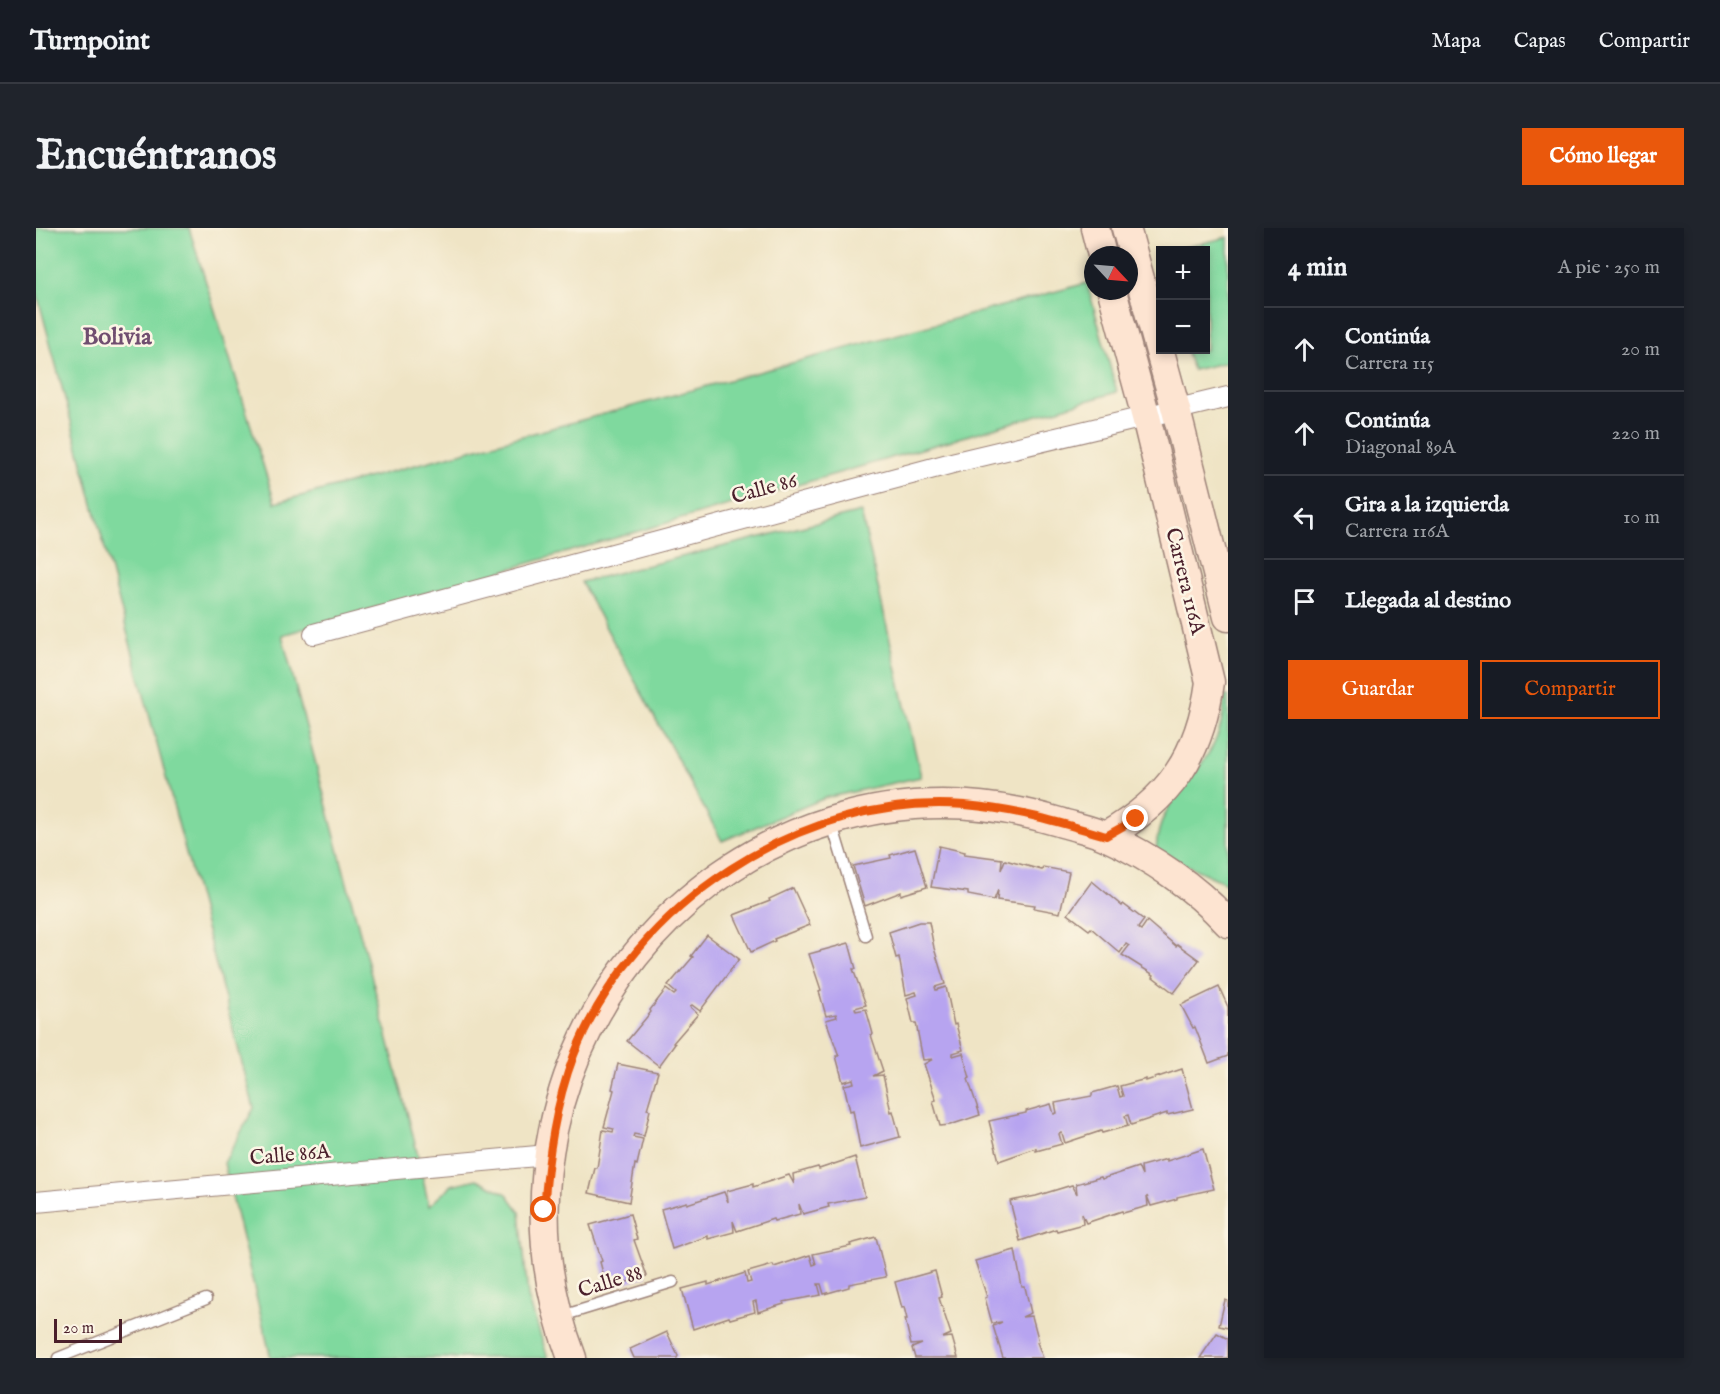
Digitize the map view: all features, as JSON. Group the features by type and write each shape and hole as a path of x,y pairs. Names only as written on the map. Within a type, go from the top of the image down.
{"street":[{"path":"1095,228 1100,246"},
{"name":"Carrera 116A","path":"1126,228 1176,410 1228,617"},
{"name":"Carrera 116A","path":"1106,836 1136,819 1171,786 1194,748 1205,717 1210,682 1146,417 1114,300"},
{"name":"Calle 86","path":"314,634 956,462 1228,397"},
{"path":"572,1358 558,1317 547,1264 544,1210 548,1155 558,1104 574,1054 597,1007 642,945 697,892 766,848 831,821 896,807 963,805 1029,813 1106,836 1167,870 1228,896"},
{"path":"1167,870 1228,922"},
{"name":"Calle 86A","path":"36,1202 548,1155"}],"lane":[{"path":"831,821 866,936"},
{"name":"Calle 88","path":"558,1317 673,1282"},
{"path":"58,1358 206,1299"}],"green space":[{"path":"36,228 189,228 275,503 1084,284 1084,300 1092,300 1117,392 282,635 413,1135 429,1206 452,1185 477,1179 507,1194 520,1212 528,1297 548,1358 271,1358 224,1163 254,1108 36,290"},
{"path":"1228,237 1228,362 1193,370 1187,354 1210,354 1210,246 1191,246"},
{"path":"861,512 921,777 825,798 722,841 581,582"},
{"path":"1224,696 1228,696 1228,884 1156,851 1160,828 1168,809 1204,761 1214,743 1222,722"}],"building":[{"path":"939,846 965,852 964,854 1002,859 1001,870 1005,860 1042,870 1043,867 1069,872 1060,913 1034,908 1035,905 997,900 998,890 994,900 968,895 968,892 931,887"},
{"path":"915,848 927,887 901,895 901,892 865,906 853,866 891,858 890,855"},
{"path":"1092,881 1122,906 1123,904 1144,920 1138,928 1141,930 1147,921 1176,946 1177,944 1199,960 1174,993 1153,977 1154,975 1122,955 1129,946 1126,944 1120,953 1091,928 1089,930 1068,914"},
{"path":"793,888 810,925 774,939 775,941 751,952 734,915 770,901 769,899"},
{"path":"919,922 929,922 945,984 935,987 936,990 946,987 954,1025 956,1024 963,1050 953,1053 953,1056 963,1053 970,1078 968,1079 980,1115 950,1125 940,1126 933,1101 936,1100 924,1064 933,1059 923,1060 916,1023 913,1023 907,998 917,995 916,992 906,995 899,957 896,958 889,932"},
{"path":"707,935 739,959 700,1011 692,1005 690,1007 698,1014 673,1043 675,1044 659,1066 627,1041 651,1012 650,1010 666,989 674,995 676,993 668,986 693,957 691,956"},
{"path":"849,943 856,969 853,969 866,1005 855,1008 856,1011 866,1009 873,1034 871,1035 883,1071 873,1076 883,1075 891,1112 893,1111 900,1137 860,1148 853,1110 850,1111 844,1085 854,1083 853,1079 843,1082 836,1056 839,1056 826,1020 837,1017 836,1014 826,1016 819,991 821,990 809,954"},
{"path":"1219,987 1228,1007 1228,1056 1209,1063 1195,1027 1193,1028 1181,1005"},
{"path":"618,1064 658,1072 647,1109 650,1110 644,1136 634,1134 633,1137 643,1139 637,1165 635,1164 629,1202 589,1193 595,1168 597,1168 603,1130 613,1132 614,1129 604,1127"},
{"path":"1182,1069 1193,1109 1167,1115 1167,1113 1131,1125 1128,1115 1125,1116 1128,1126 1102,1133 1101,1131 1065,1143 1062,1133 1059,1134 1062,1144 1036,1151 1036,1148 999,1161 989,1121 1026,1113 1026,1111 1051,1104 1054,1114 1057,1113 1055,1103 1092,1096 1092,1093 1117,1086 1120,1097 1123,1096 1120,1086 1146,1079 1146,1081"},
{"path":"1203,1149 1214,1189 1177,1197 1177,1199 1151,1206 1147,1196 1148,1206 1123,1213 1122,1211 1086,1223 1082,1214 1083,1224 1057,1231 1056,1229 1020,1241 1010,1201 1072,1185 1077,1194 1076,1184 1101,1177 1102,1179 1138,1167 1142,1176 1141,1166 1167,1159 1167,1161"},
{"path":"855,1157 865,1197 828,1204 829,1207 803,1214 799,1204 800,1214 774,1221 773,1219 737,1231 733,1221 734,1232 708,1239 708,1236 672,1249 661,1209 687,1202 687,1204 724,1192 728,1202 727,1191 753,1184 753,1187 789,1175 794,1184 793,1174 818,1167 819,1169"},
{"path":"630,1214 637,1239 634,1240 647,1276 607,1288 600,1262 602,1261 590,1225"},
{"path":"876,1237 886,1277 849,1284 849,1287 824,1294 821,1284 818,1284 821,1295 783,1302 784,1304 758,1312 756,1301 753,1302 755,1312 730,1319 729,1317 693,1329 682,1289 708,1282 708,1285 745,1273 747,1283 751,1282 748,1272 773,1265 774,1267 810,1255 813,1265 816,1264 813,1254 851,1246 850,1244"},
{"path":"1015,1250 1022,1287 1025,1287 1031,1313 1022,1317 1032,1316 1043,1358 1003,1358 993,1326 1002,1322 992,1323 985,1298 987,1297 975,1261"},
{"path":"935,1271 942,1297 939,1298 951,1334 942,1338 952,1337 958,1358 915,1358 912,1348 922,1344 911,1345 904,1307 902,1308 895,1282"},
{"path":"1225,1300 1228,1301 1228,1328 1219,1326"},
{"path":"667,1332 677,1358 634,1358 630,1349"},
{"path":"1217,1333 1228,1339 1228,1358 1200,1358"}],"district":[{"name":"Bolivia","path":"117,336"}],"route":[{"path":"544,1210 548,1155 558,1104 574,1054 597,1007 642,945 697,892 766,848 831,821 896,807 963,805 1029,813 1106,836 1136,819"}]}
